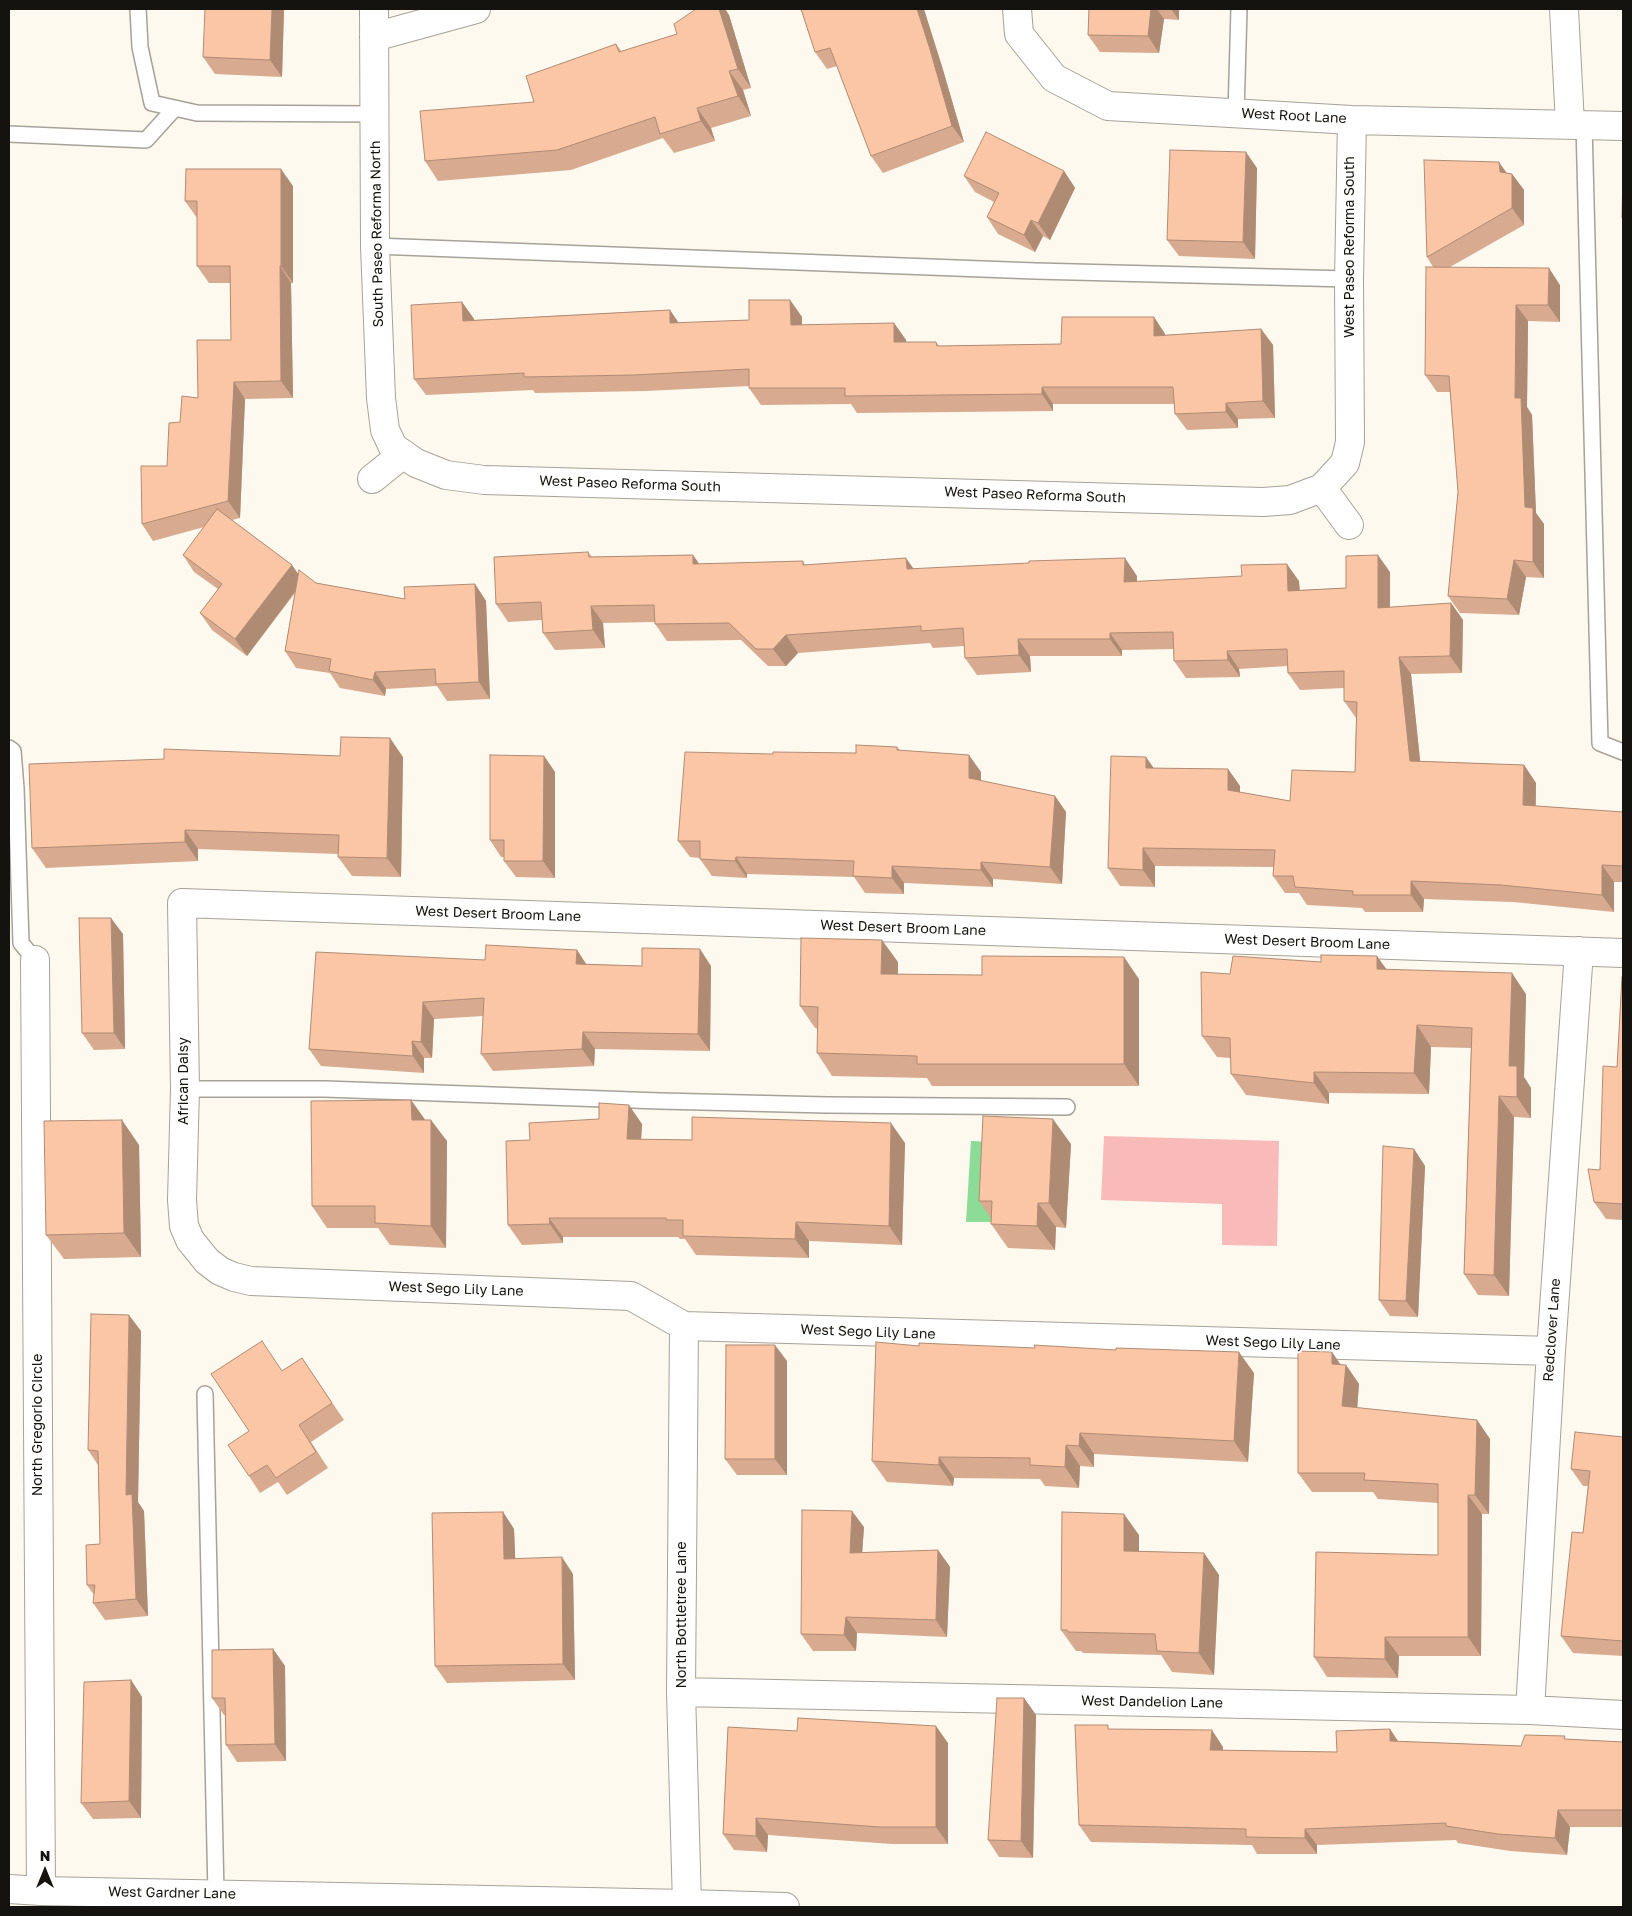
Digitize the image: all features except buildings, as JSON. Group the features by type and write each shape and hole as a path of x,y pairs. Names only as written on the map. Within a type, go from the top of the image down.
{"street":[{"name":"South Paseo Reforma North","path":"374,9 375,246 381,398 385,430"},
{"path":"374,37 476,9"},
{"name":"West Root Lane","path":"1017,9 1019,34 1054,78 1108,106 1352,120 1623,126"},
{"path":"1564,9 1577,124"},
{"name":"West Paseo Reforma South","path":"385,430 393,446 416,463 446,475 484,480 1263,502 1290,500 1322,488 1345,463 1350,442 1349,279 1352,120"},
{"path":"372,479 403,454"},
{"path":"1322,488 1349,525"},
{"name":"West Desert Broom Lane","path":"182,903 1623,953"},
{"name":"African Daisy","path":"182,903 185,1089 182,1200 184,1226 190,1240 201,1254"},
{"name":"Redclover Lane","path":"1530,1710 1551,1351 1579,951"},
{"name":"North Gregorio Circle","path":"36,960 41,1891"},
{"name":"West Sego Lily Lane","path":"201,1254 220,1271 251,1281 631,1296 684,1326 1551,1351"},
{"name":"North Bottletree Lane","path":"684,1326 681,1692 687,1905"},
{"name":"West Dandelion Lane","path":"681,1692 1530,1710 1623,1715"},
{"name":"West Gardner Lane","path":"9,1888 134,1900 232,1899 785,1907"}],"lane":[{"path":"138,9 140,47 152,103 197,113 374,114"},
{"path":"1236,113 1239,9"},
{"path":"9,134 146,140 175,108"},
{"path":"1577,124 1600,743 1623,752"},
{"path":"375,246 1035,271 1349,279"},
{"path":"9,748 13,752 16,788 21,943 36,960"},
{"path":"185,1089 325,1089 807,1105 1067,1107"},
{"path":"205,1394 232,1899"}],"shaded area":[{"path":"1104,1136 1279,1141 1277,1246 1222,1245 1222,1204 1101,1200"},
{"path":"971,1141 995,1142 994,1222 966,1222"}]}
